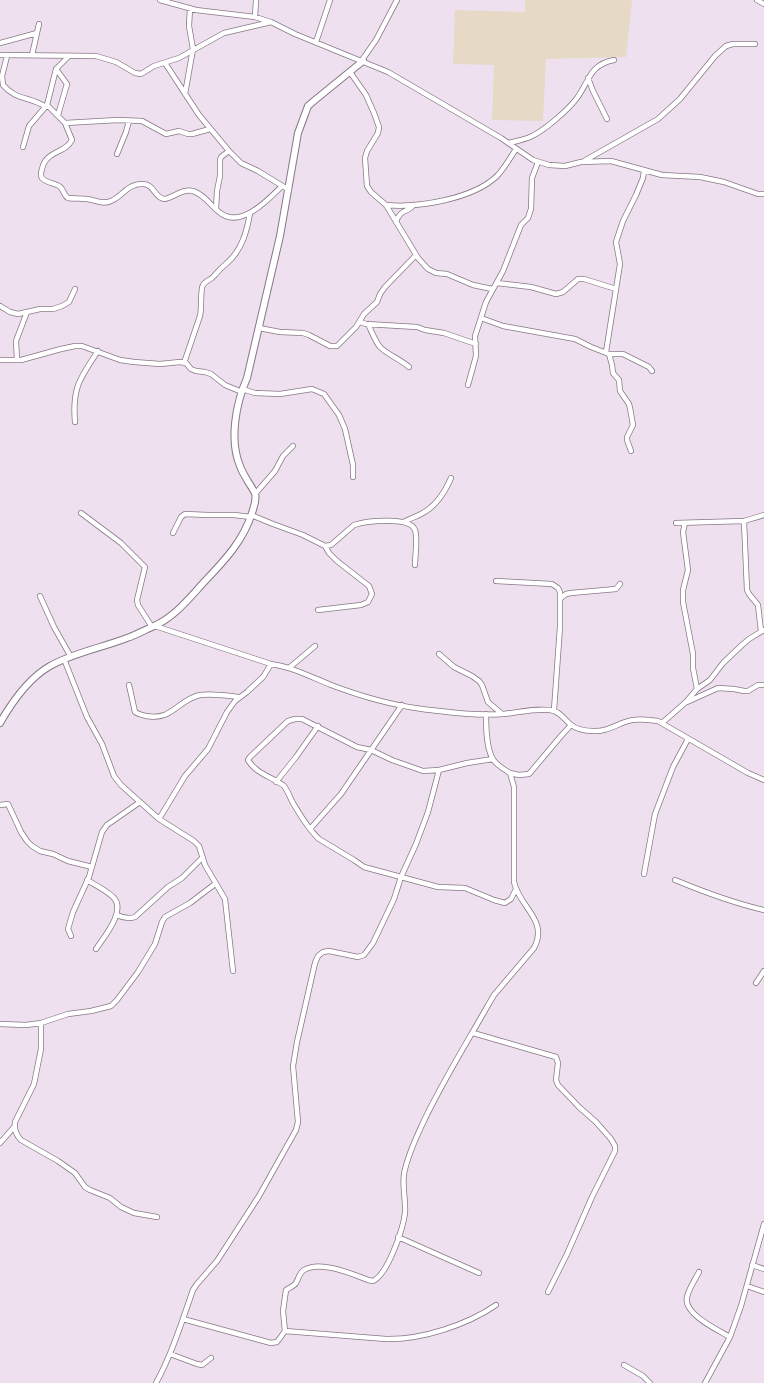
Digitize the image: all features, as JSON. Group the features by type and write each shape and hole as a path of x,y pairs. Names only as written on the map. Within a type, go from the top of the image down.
{"street":[{"path":"160,0 190,8 255,17 271,22 295,34 363,61 410,84 538,162 565,166 581,162 611,161 662,175 700,177 724,182 758,194 764,194"},
{"path":"255,17 256,0"},
{"path":"316,42 330,0"},
{"path":"1,720 23,690 39,674 67,658 128,638 169,618 182,607 227,558 243,535 256,503 255,494 240,466 237,455 235,417 242,390 247,378 280,236 298,133 308,106 363,61 397,0"},
{"path":"757,0 764,4"},
{"path":"185,94 193,49 189,26 190,8"},
{"path":"0,55 96,56 124,65 139,74 143,74 154,66 179,58 224,33 271,22"},
{"path":"32,55 39,24"},
{"path":"0,43 36,33"},
{"path":"581,162 658,119 680,99 714,56 726,46 733,44 755,44"},
{"path":"7,56 1,83 17,96 36,101 46,106 65,123 71,135 72,141 47,157 42,167 41,175 44,180 60,186 67,197 108,202 118,197 130,186 141,184 150,186 158,197 164,199 187,190 193,191 206,199 225,216 232,218 250,213 265,202 282,186"},
{"path":"23,147 29,126 46,106 56,69 69,56"},
{"path":"509,143 530,137 539,132 555,119 576,98 588,78 600,64 614,60"},
{"path":"165,63 199,115 229,151 241,163 258,171 288,190"},
{"path":"56,69 67,84 58,116"},
{"path":"350,72 366,95 377,120 378,133 367,151 365,158 367,186 371,192 386,205 420,261 432,272 447,274 473,285 492,289"},
{"path":"588,78 607,119"},
{"path":"65,123 129,121 147,123 166,134 179,132 192,134 210,129"},
{"path":"117,154 129,121"},
{"path":"386,205 414,205 444,200 483,186 498,175 516,149"},
{"path":"216,209 220,176 220,160 221,157 229,151"},
{"path":"468,385 476,356 475,336 486,302 492,289 497,283 521,225 528,218 531,209 532,178 538,162"},
{"path":"631,451 627,440 633,425 630,408 620,391 619,380 613,373 608,353 620,264 616,242 623,221 643,178 644,171"},
{"path":"396,222 401,213 412,208 414,205"},
{"path":"184,363 201,310 203,284 213,278 222,266 238,250 247,232 250,213"},
{"path":"259,328 280,332 309,334 334,347 340,344 360,322 364,314 377,302 385,287 416,254"},
{"path":"497,283 532,287 556,294 563,292 578,279 584,279 616,289"},
{"path":"0,306 10,312 18,314 40,309 53,309 69,302 76,289"},
{"path":"18,360 16,342 27,312"},
{"path":"481,318 503,326 575,339 608,353 623,354 649,367 652,371"},
{"path":"360,322 368,324 417,327 444,333 476,344"},
{"path":"368,324 380,347 392,356 401,360 408,367"},
{"path":"0,360 18,360 75,346 82,346 120,360 156,364 176,362 184,363 191,369 210,374 225,385 255,393 280,394 312,389 324,394 339,415 345,428 353,465 353,477"},
{"path":"75,422 76,390 84,372 98,351"},
{"path":"255,494 276,472 283,456 293,446"},
{"path":"404,522 431,508 451,478"},
{"path":"81,513 121,542 146,567 136,600 153,627 271,664 283,666 347,690 402,705 442,711 486,714 554,710 571,725 594,732 606,730 632,720 658,721 748,773 764,780"},
{"path":"173,533 181,518 185,514 208,516 251,516 303,535 326,546 337,561 369,586 372,594 368,602 361,605 318,610"},
{"path":"676,522 744,521 764,515"},
{"path":"326,546 331,545 354,525 384,521 404,522 411,524 415,530 415,565"},
{"path":"662,723 686,702 697,689 710,680 742,645 762,631 758,604 747,590 744,521"},
{"path":"685,523 683,532 688,570 683,590 683,602 693,654 693,668 697,689"},
{"path":"496,581 552,584 558,588 561,598 554,710"},
{"path":"561,598 566,594 571,593 616,589 620,584"},
{"path":"40,596 67,658 87,717 102,744 114,776 121,785 159,819 194,841 199,846 202,858 215,884 225,899 233,971"},
{"path":"289,668 315,646"},
{"path":"439,654 454,667 479,680 488,702 502,714"},
{"path":"159,819 185,776 208,749 227,712 235,701 263,677 271,664"},
{"path":"129,685 135,712 153,717 166,715 182,703 193,697 201,695 241,697"},
{"path":"686,702 718,688 748,691 758,685 764,685"},
{"path":"310,829 341,794 402,705"},
{"path":"486,714 486,736 493,759 510,773 518,775 529,774 571,725"},
{"path":"493,759 423,772 371,750 357,747 318,726 295,719 288,721 248,760 267,777 284,787 310,829 319,839 364,867 438,887 466,888 505,903 511,898 516,889"},
{"path":"276,782 318,726"},
{"path":"644,874 655,814 673,767 688,738"},
{"path":"156,1383 170,1354 193,1290 217,1261 259,1196 296,1130 298,1122 293,1066 305,1006 318,956 323,952 328,951 358,957 364,955 373,943 394,899 416,844 439,770"},
{"path":"183,1319 271,1343 277,1342 285,1331 283,1311 286,1290 296,1283 302,1271 309,1268 332,1267 373,1281 383,1273 398,1237 405,1213 404,1174 414,1141 440,1087 494,995 534,948 538,940 539,934 534,918 516,889 514,882 514,787 510,773"},
{"path":"71,936 68,929 73,912 92,867 102,832 107,825 140,802"},
{"path":"0,806 8,804 26,841 36,849 53,854 68,861 92,867"},
{"path":"117,915 124,918 135,917 168,887 182,878 202,858"},
{"path":"87,880 113,897 118,906 117,915 96,949"},
{"path":"675,880 720,898 764,910"},
{"path":"0,1024 26,1025 41,1023 68,1014 91,1011 111,1006 138,972 155,944 165,917 190,903 215,884"},
{"path":"756,983 764,971"},
{"path":"0,1143 14,1128 16,1118 34,1084 41,1049 41,1023"},
{"path":"473,1032 556,1058 558,1063 556,1080 558,1085 596,1122 615,1146 615,1151 611,1160 592,1196 567,1254 548,1292"},
{"path":"14,1128 21,1140 58,1161 74,1173 90,1190 110,1198 127,1210 156,1217"},
{"path":"705,1383 730,1337 741,1306 764,1224"},
{"path":"398,1237 479,1273"},
{"path":"752,1265 764,1268"},
{"path":"699,1272 687,1296 687,1302 694,1314 699,1319 730,1337"},
{"path":"747,1286 764,1292"},
{"path":"285,1331 401,1339 431,1333 463,1323 485,1313 496,1305"},
{"path":"170,1354 202,1365 211,1358"},
{"path":"624,1365 643,1376 650,1383"}],"shaded area":[{"path":"525,0 632,0 626,57 546,59 543,121 492,120 494,65 453,64 455,10 525,12"}]}
